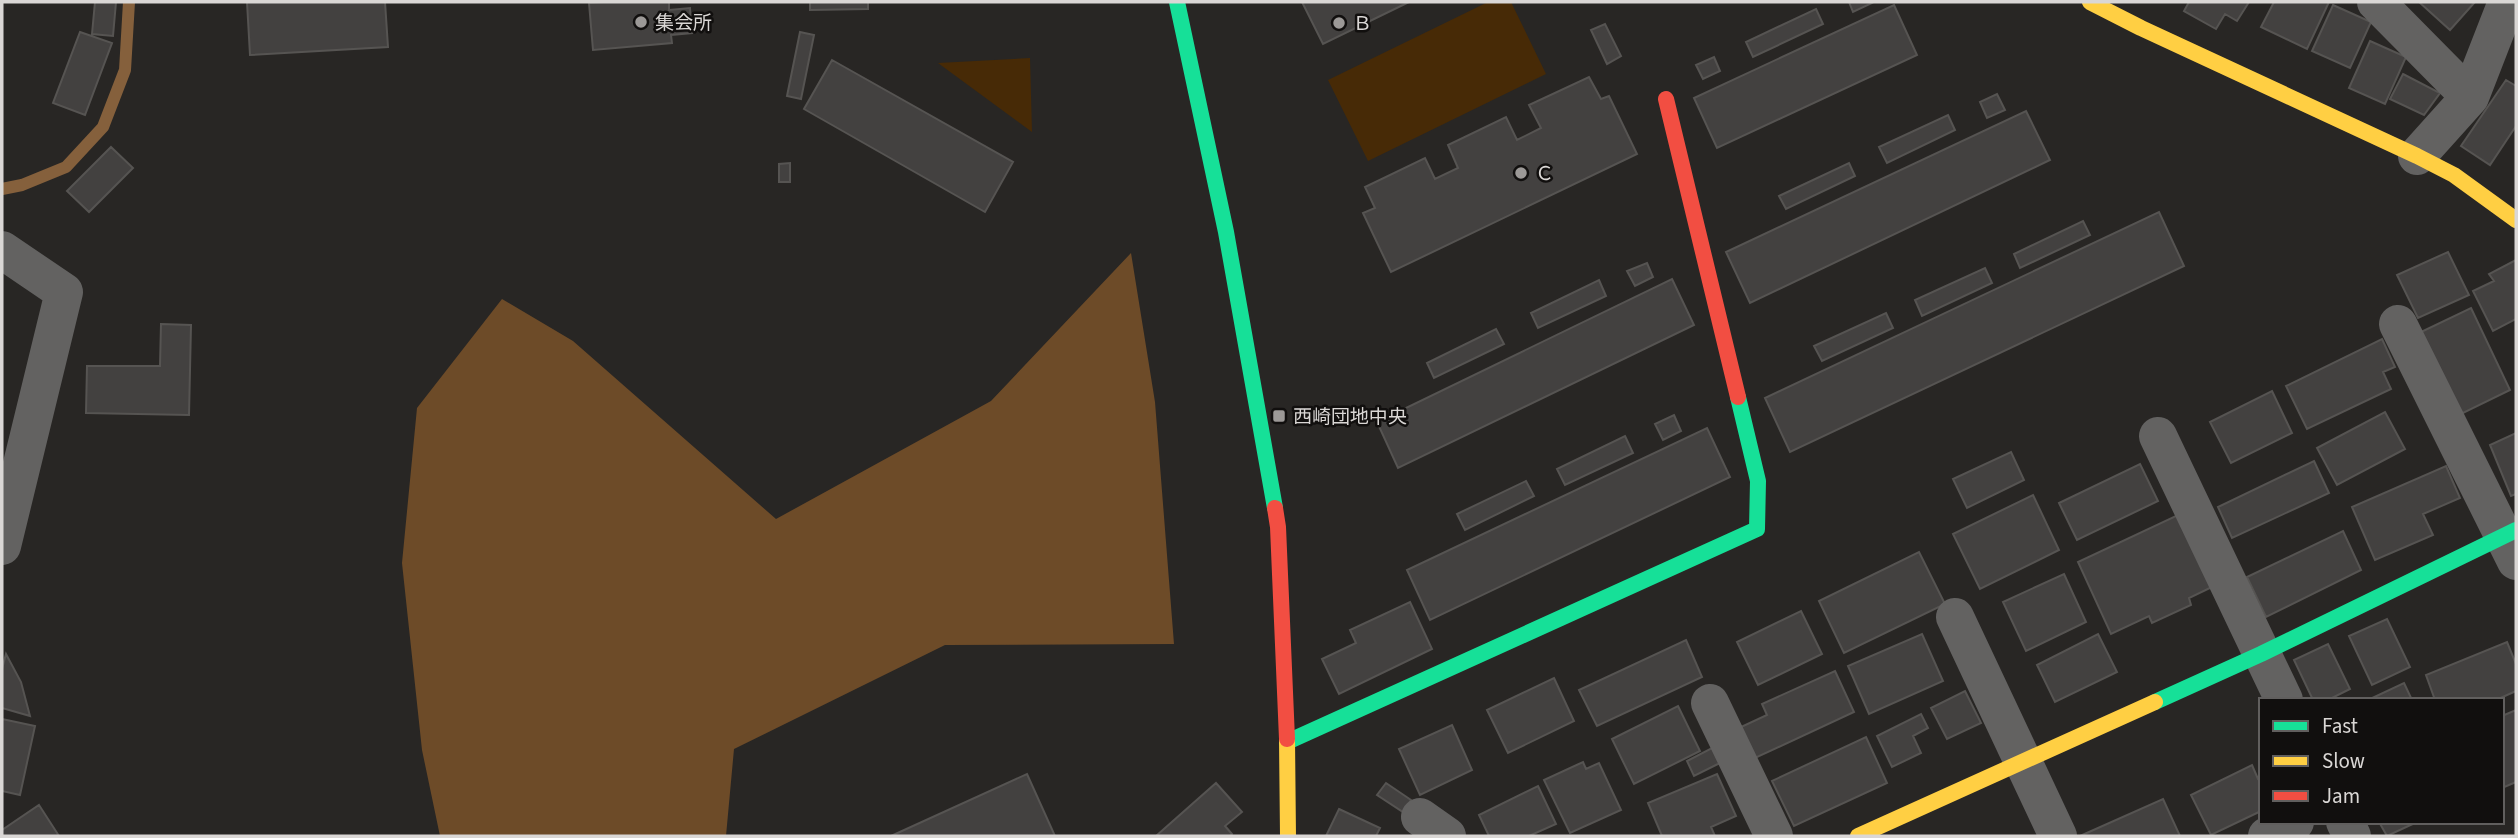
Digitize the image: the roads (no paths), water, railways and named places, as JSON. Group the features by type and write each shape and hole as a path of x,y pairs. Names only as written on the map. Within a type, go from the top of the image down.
{"street":[{"path":"1177,2 1226,232 1278,527 1288,836"},
{"path":"2090,2 2417,156 2454,175 2516,220"},
{"path":"2376,2 2470,97"},
{"path":"2417,156 2470,97 2507,2"},
{"path":"1287,742 1757,529 1758,481 1667,99"},
{"path":"2,250 64,292 2,546"},
{"path":"1858,836 2512,542 2398,324"},
{"path":"2158,436 2283,698"},
{"path":"1955,617 2058,836"},
{"path":"1710,703 1774,836"},
{"path":"2267,836 2291,824"}],"waterway":[{"path":"2,189 22,185 66,167 103,127 125,70 129,2"}],"place":[{"name":"集会所","path":"641,22"},
{"name":"Ｂ","path":"1339,23"},
{"name":"Ｃ","path":"1521,173"},
{"name":"西崎団地中央","path":"1279,416"}]}
